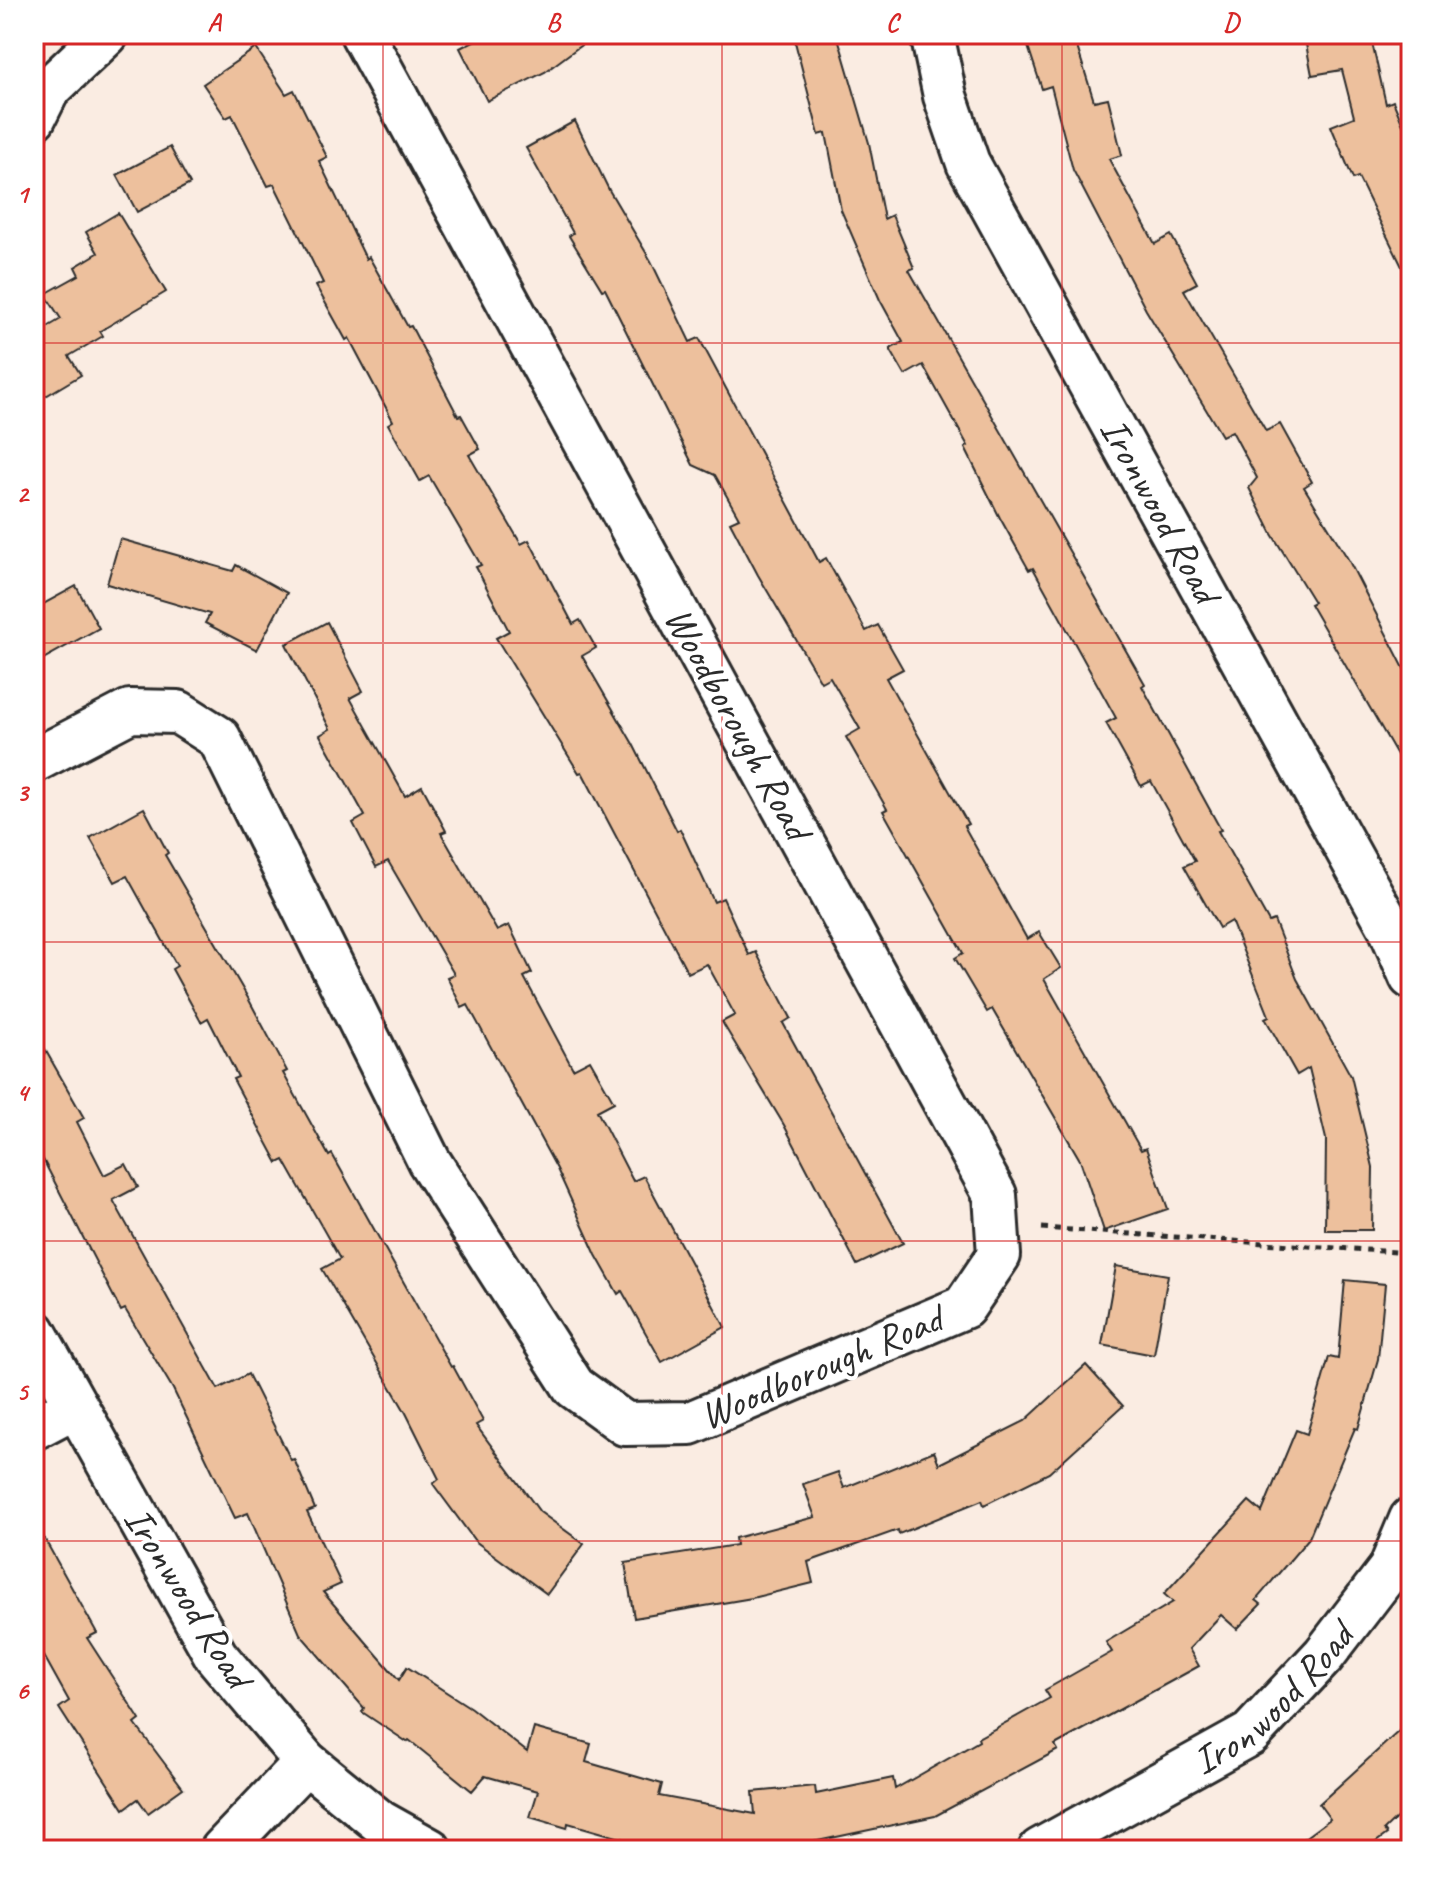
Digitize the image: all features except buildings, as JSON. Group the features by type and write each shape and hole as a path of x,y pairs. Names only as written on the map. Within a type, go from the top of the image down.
{"street":[{"path":"34,118 48,90 107,34"},
{"name":"Woodborough Road","path":"34,761 130,711 178,712 219,738 429,1161 574,1387 625,1424 690,1423 964,1307 999,1255 995,1195 362,34"},
{"name":"Ironwood Road","path":"932,34 945,96 968,163 1389,926 1411,977"},
{"name":"Ironwood Road","path":"34,1331 216,1656 306,1762 380,1822 430,1850"},
{"path":"34,1428 74,1407"},
{"name":"Ironwood Road","path":"1040,1850 1250,1734 1324,1655 1390,1569 1411,1519"},
{"path":"222,1850 306,1762"}],"path":[{"path":"1042,1228 1411,1253"}]}
